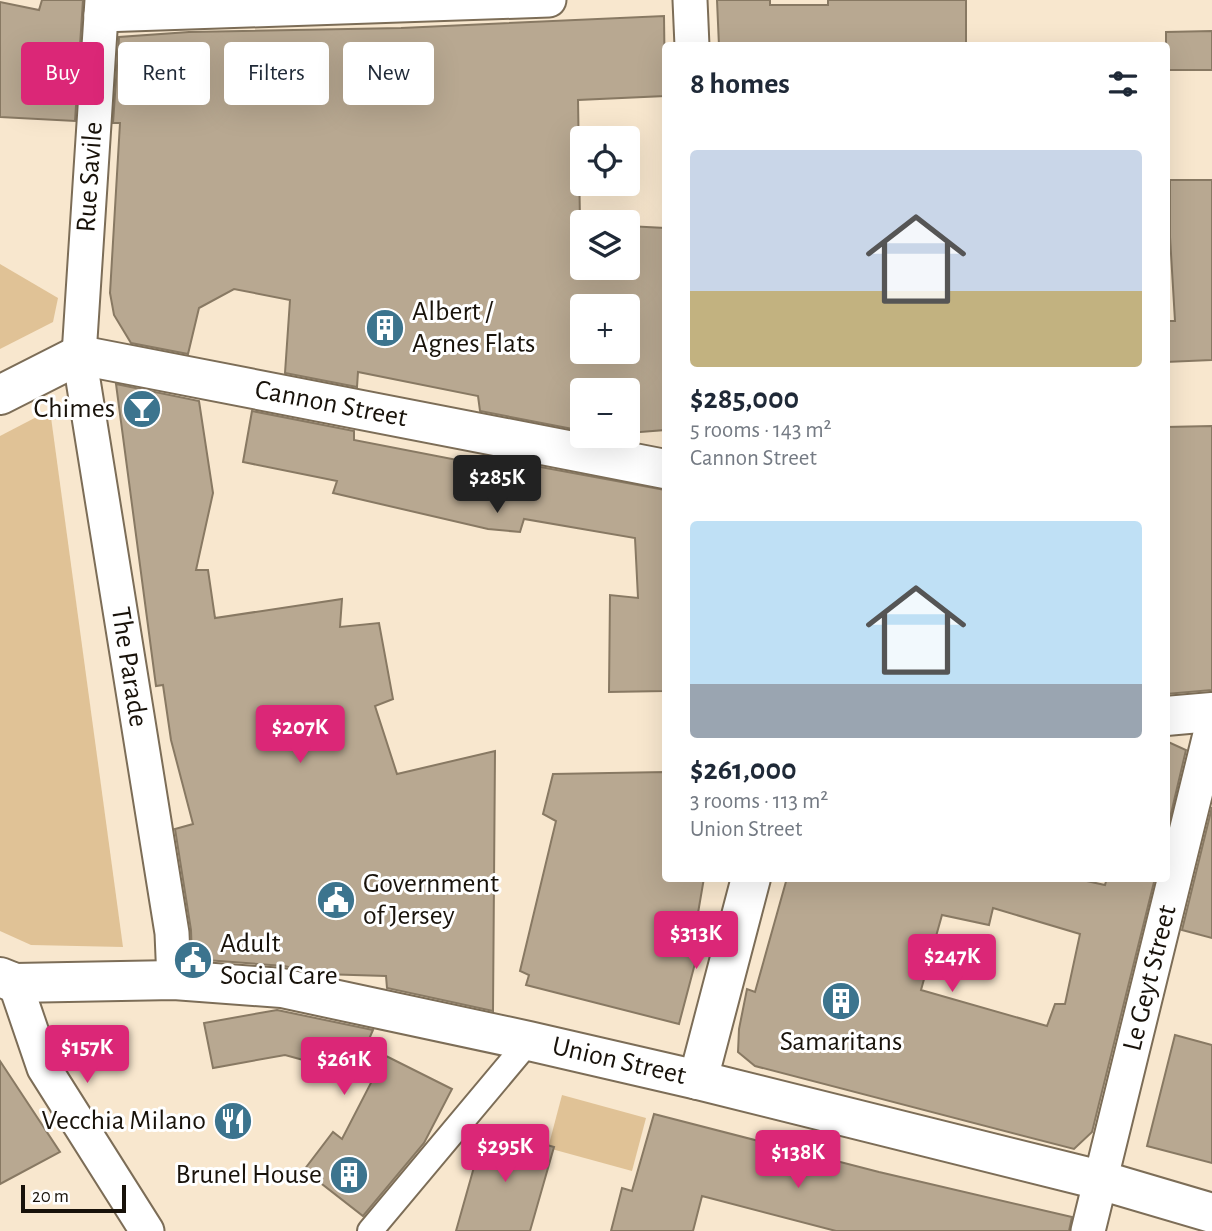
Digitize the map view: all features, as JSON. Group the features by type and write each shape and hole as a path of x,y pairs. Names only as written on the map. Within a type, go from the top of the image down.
{"main road":[{"path":"0,395 79,355"},
{"name":"Cannon Street","path":"79,355 662,468"},
{"path":"1170,716 1212,712"},
{"path":"698,1080 750,882"},
{"name":"Union Street","path":"8,980 174,980 282,988 698,1080 1100,1180 1212,1213"}],"street":[{"path":"101,8 549,0"},
{"path":"690,0 692,42"},
{"name":"Rue Savile","path":"79,355 101,8"},
{"name":"The Parade","path":"79,355 172,933 174,980"},
{"name":"Le Geyt Street","path":"1088,1231 1212,726"},
{"path":"8,980 44,1068 147,1231"},
{"path":"370,1231 529,1041"}],"shaded area":[{"path":"0,264 58,298 53,322 0,349"},
{"path":"50,410 123,947 31,945 0,931 0,436"},
{"path":"562,1095 646,1118 632,1171 548,1148"}],"building":[{"path":"42,0 83,0 80,42 21,42 21,105 76,105 75,121 0,117 0,2 39,10"},
{"path":"717,0 770,0 770,5 828,5 828,0 966,0 966,42 719,42"},
{"path":"664,16 662,96 578,100 578,126 570,126 570,196 580,196 580,210 570,210 570,280 640,280 640,227 662,228 662,430 640,432 640,378 570,378 570,428 480,411 478,396 358,372 357,387 285,373 290,300 234,289 199,308 188,354 131,343 114,315 110,293 120,123 113,123 118,51 118,105 210,105 210,42 119,42 119,37 189,32 401,28"},
{"path":"1212,31 1212,70 1170,70 1170,42 1166,42 1166,32"},
{"path":"1170,180 1212,180 1212,360 1170,362 1170,321 1175,321"},
{"path":"116,384 199,401 213,493 196,570 208,570 215,618 342,599 340,627 379,623 393,699 375,706 397,774 495,751 493,1011 387,988 386,976 321,974 284,966 192,959 191,930 175,829 193,824 171,740 163,685 156,686"},
{"path":"252,411 354,431 354,440 488,466 486,457 662,489 662,691 609,692 610,595 638,598 635,538 524,519 520,532 488,529 333,493 337,481 243,462"},
{"path":"1212,426 1212,690 1170,694 1170,427"},
{"path":"1170,743 1186,750 1170,818"},
{"path":"662,772 662,882 703,882 698,913 707,918 679,1024 526,985 529,975 520,971 556,821 543,814 553,774"},
{"path":"1212,807 1212,938 1182,930"},
{"path":"786,882 1091,882 1105,885 1106,882 1154,882 1092,1132 1074,1149 755,1066 738,1052 739,1029 747,989 755,992","holes":["993,908 1080,934 1065,1004 1055,1004 1047,1026 921,990 942,915 989,925"]},
{"path":"277,1010 373,1030 366,1046 452,1089 424,1143 363,1216 304,1170 333,1132 342,1139 373,1079 285,1055 213,1068 204,1023"},
{"path":"1175,1035 1212,1045 1212,1163 1147,1146"},
{"path":"0,1061 60,1152 0,1184"},
{"path":"654,1114 879,1172 1072,1217 1069,1231 836,1231 702,1196 693,1231 611,1231 622,1188 632,1191"},
{"path":"485,1128 554,1147 530,1231 456,1231"}],"place":[{"name":"Albert / Agnes Flats","path":"385,328"},
{"name":"Chimes","path":"142,409"},
{"name":"Government of Jersey","path":"336,900"},
{"name":"Adult Social Care","path":"193,960"},
{"name":"Samaritans","path":"841,1001"},
{"name":"Vecchia Milano","path":"233,1121"},
{"name":"Brunel House","path":"349,1175"}]}
